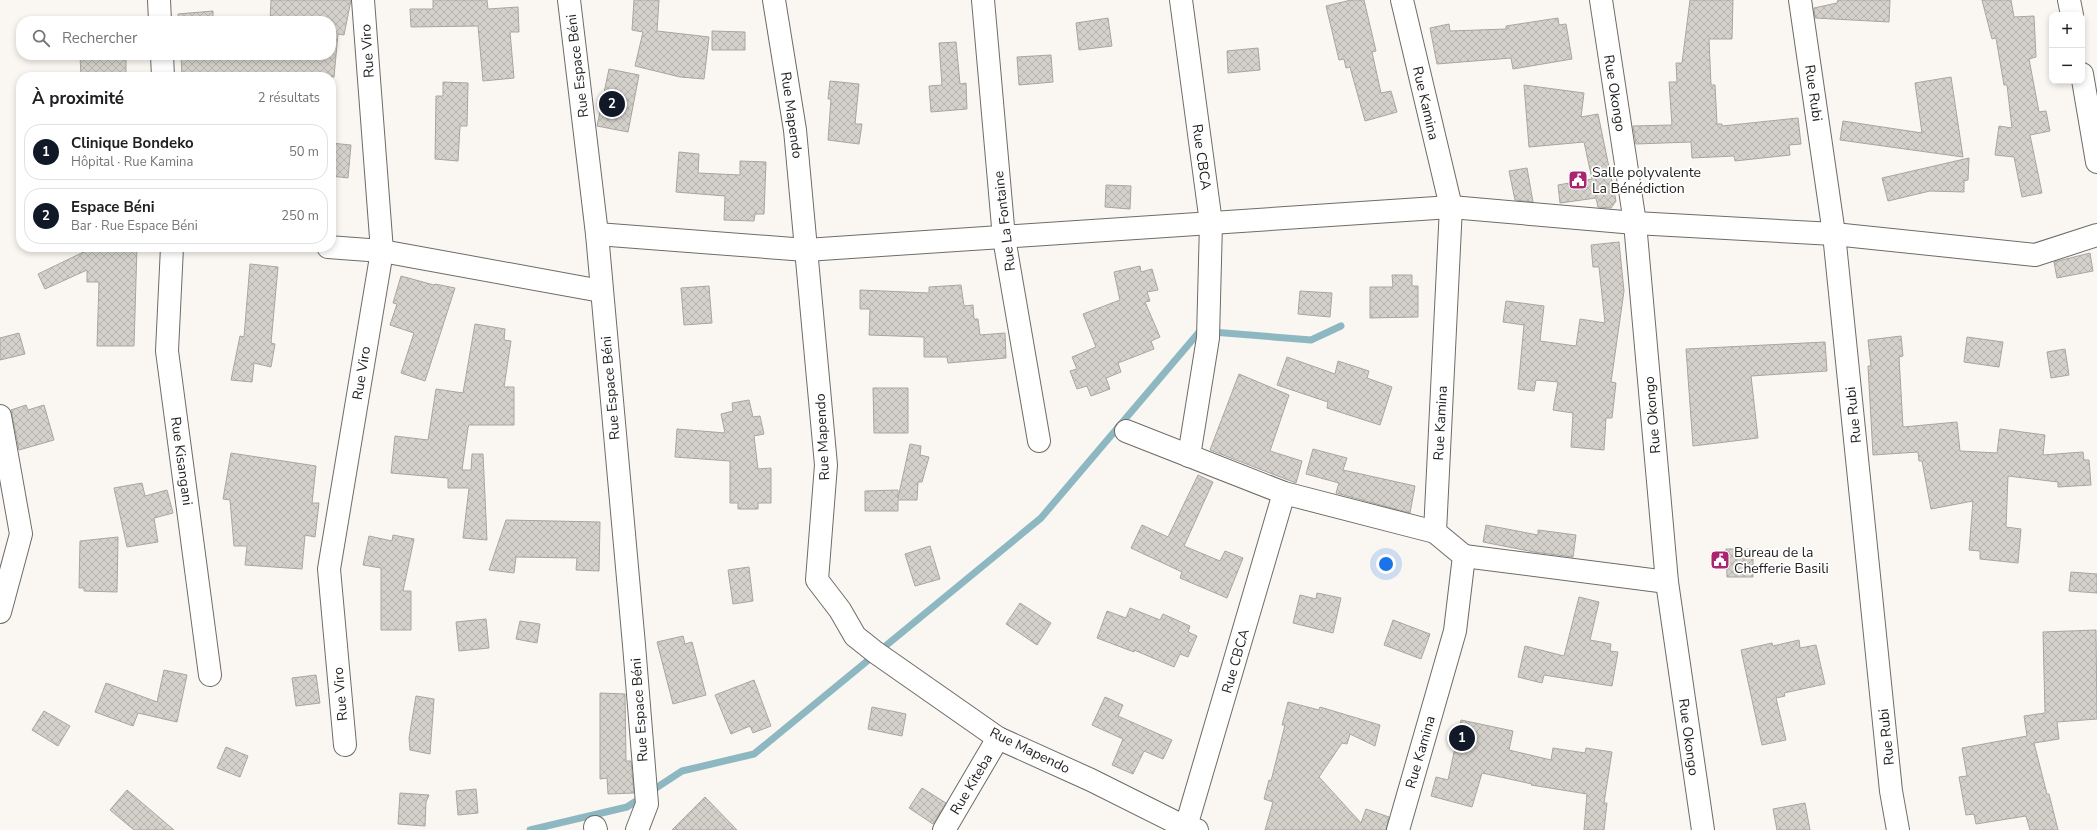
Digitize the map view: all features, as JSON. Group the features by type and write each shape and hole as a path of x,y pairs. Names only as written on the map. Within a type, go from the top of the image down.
{"street":[{"path":"159,0 160,16"},
{"name":"Rue Viro","path":"345,745 329,569 382,251 364,0"},
{"name":"Rue Espace Béni","path":"569,0 597,234 634,645 646,804 636,830"},
{"name":"Rue Mapendo","path":"774,0 796,130 826,466 817,580 840,610 855,636 875,652 998,738 1091,780 1190,829"},
{"name":"Rue La Fontaine","path":"983,0 1004,238 1039,441"},
{"name":"Rue CBCA","path":"1181,0 1211,223 1208,338 1189,456"},
{"name":"Rue Kamina","path":"1402,0 1451,207 1435,532"},
{"name":"Rue Okongo","path":"1601,0 1635,222 1667,582 1703,830"},
{"name":"Rue Rubi","path":"1800,0 1834,234 1891,790 1898,830"},
{"path":"2070,0 2072,12"},
{"path":"162,60 164,72"},
{"path":"2084,84 2097,162"},
{"path":"597,234 806,250 1451,207 1635,222 1834,234 2035,255 2097,235"},
{"path":"336,248 382,251 601,291"},
{"name":"Rue Kisangani","path":"172,252 167,351 210,675"},
{"path":"0,416 21,534 0,612"},
{"path":"1126,431 1284,493 1435,532 1464,556 1667,582"},
{"name":"Rue CBCA","path":"1190,829 1284,493"},
{"name":"Rue Kamina","path":"1398,830 1455,631 1464,556"},
{"name":"Rue Kiteba","path":"944,830 998,738"}],"building":[{"path":"271,0 351,0 344,35 338,34 336,56 336,16 270,16"},
{"path":"433,0 487,0 488,9 518,7 519,32 510,32 514,78 483,81 478,26 411,27 410,9 433,9"},
{"path":"634,0 659,0 657,31 709,37 704,79 680,77 635,66 643,32 632,30"},
{"path":"1351,0 1364,0 1376,51 1372,52 1381,93 1391,91 1397,112 1365,121 1350,67 1346,68 1344,59 1339,60 1326,6"},
{"path":"1690,0 1733,0 1732,39 1709,39 1711,85 1715,85 1717,124 1722,124 1722,126 1798,118 1801,144 1789,145 1790,155 1735,161 1734,156 1692,158 1691,142 1636,144 1633,126 1672,125 1669,82 1677,82 1676,63 1682,63"},
{"path":"1838,0 1890,0 1889,22 1815,18 1814,8 1837,3"},
{"path":"1982,0 2011,0 2014,17 2034,16 2036,57 2029,59 2039,112 2046,111 2050,131 2030,135 2042,193 2022,197 2014,157 1995,155 1999,126 2012,128 2007,85 2004,85 1996,38 1992,39"},
{"path":"213,11 213,16 178,16 178,14"},
{"path":"1108,18 1112,46 1079,50 1076,23"},
{"path":"1558,18 1559,25 1566,24 1572,59 1513,69 1511,58 1437,64 1430,28 1449,24 1450,31 1506,29 1506,26"},
{"path":"712,31 745,32 745,50 712,50"},
{"path":"956,42 960,84 966,83 967,109 931,112 929,86 942,85 939,43"},
{"path":"1258,48 1260,70 1228,73 1227,51"},
{"path":"1051,55 1053,82 1019,85 1017,57"},
{"path":"80,60 126,60 126,72 81,72"},
{"path":"181,60 336,60 334,72 182,72"},
{"path":"609,69 639,75 628,132 597,126"},
{"path":"1951,77 1963,157 1840,140 1843,121 1922,133 1915,83"},
{"path":"830,81 859,84 855,124 862,124 859,144 828,140 831,99 828,99"},
{"path":"443,82 468,83 467,126 460,126 458,161 435,159 436,96 443,96"},
{"path":"1524,85 1584,93 1581,117 1598,114 1616,201 1611,208 1598,207 1596,198 1560,203 1558,185 1592,179 1584,142 1529,147"},
{"path":"336,144 351,145 348,178 336,177"},
{"path":"679,152 699,154 698,173 740,175 740,161 766,162 764,214 755,214 754,221 724,220 725,196 676,192"},
{"path":"1969,158 1968,180 1964,181 1964,192 1930,191 1888,201 1882,178"},
{"path":"1527,168 1533,202 1515,200 1509,171"},
{"path":"1106,185 1131,186 1130,209 1105,207"},
{"path":"1619,242 1624,291 1611,382 1616,383 1612,418 1606,418 1604,450 1571,447 1573,413 1553,410 1558,382 1536,380 1534,391 1518,389 1524,325 1503,322 1506,301 1544,306 1540,341 1576,346 1580,319 1605,323 1599,267 1593,267 1591,245"},
{"path":"84,252 137,252 134,346 97,346 99,282 87,282 87,270 45,289 38,274"},
{"path":"2090,253 2093,271 2057,278 2054,262"},
{"path":"250,264 278,267 271,343 275,344 271,367 254,363 252,382 231,380 240,336 244,337"},
{"path":"1140,266 1141,272 1152,269 1158,290 1147,292 1150,301 1145,302 1160,337 1151,341 1154,349 1118,363 1121,372 1106,378 1110,389 1091,396 1087,386 1077,389 1070,371 1077,369 1072,357 1096,347 1083,314 1120,300 1114,272"},
{"path":"1392,275 1412,275 1412,286 1418,286 1418,317 1370,318 1370,287 1393,287"},
{"path":"401,276 434,285 455,288 425,381 401,373 414,333 390,325 397,304 393,303"},
{"path":"961,285 964,306 973,305 974,319 978,319 980,335 1005,333 1006,358 948,363 947,357 924,357 924,337 869,335 870,309 860,309 860,290 929,293 929,287"},
{"path":"709,286 712,323 684,325 681,288"},
{"path":"1300,291 1332,293 1330,317 1298,314"},
{"path":"475,324 505,329 504,340 511,341 504,387 514,387 514,425 469,425 468,428 462,470 471,470 472,454 483,454 487,540 463,538 469,488 448,488 448,478 391,473 395,436 428,440 436,389 463,393"},
{"path":"19,333 25,354 0,360 0,338"},
{"path":"1901,336 1903,356 1899,357 1903,427 1957,422 1960,451 1997,453 2000,429 2045,435 2043,455 2083,452 2084,460 2089,460 2091,485 2058,487 2058,482 2008,476 2006,527 2021,529 2018,563 1980,559 1980,551 1969,550 1973,501 1931,509 1922,461 1919,461 1918,452 1873,455 1868,366 1871,366 1868,340"},
{"path":"1967,337 2003,342 1999,367 1964,362"},
{"path":"1825,342 1827,371 1751,376 1758,438 1693,446 1686,349"},
{"path":"2065,349 2069,375 2051,378 2047,352"},
{"path":"1287,357 1335,374 1338,361 1369,371 1367,378 1392,387 1380,425 1327,408 1328,402 1277,385"},
{"path":"1239,374 1289,395 1270,451 1302,461 1296,483 1210,450"},
{"path":"873,388 908,388 908,433 874,433"},
{"path":"749,400 753,417 760,416 764,434 754,436 758,469 771,468 771,503 758,503 758,509 738,509 738,503 730,503 730,461 675,457 677,429 725,433 721,414 733,411 732,403"},
{"path":"26,405 28,410 44,405 54,440 19,450 11,410"},
{"path":"910,444 921,446 920,455 929,457 922,482 918,482 917,500 898,500 898,511 865,511 865,491 898,490 898,498"},
{"path":"1313,449 1347,458 1343,470 1415,486 1410,513 1336,493 1339,483 1306,474"},
{"path":"231,453 316,466 312,503 319,503 315,537 305,535 302,569 245,565 247,546 234,546 230,500 223,499"},
{"path":"1198,475 1213,482 1184,546 1220,561 1225,551 1243,558 1227,598 1180,578 1182,572 1131,548 1142,525 1168,537"},
{"path":"142,483 145,496 167,490 173,513 154,518 158,542 127,547 114,488"},
{"path":"506,520 600,522 599,571 576,570 577,558 516,557 514,573 489,570"},
{"path":"1486,525 1538,535 1538,530 1576,535 1573,557 1534,552 1483,542"},
{"path":"393,535 414,539 403,591 411,591 411,630 381,630 381,568 363,565 369,536 392,541"},
{"path":"118,537 117,592 84,591 84,588 79,588 80,541"},
{"path":"930,546 940,579 915,586 905,554"},
{"path":"1726,549 1753,549 1753,577 1727,577"},
{"path":"749,567 753,601 733,604 728,570"},
{"path":"2071,572 2097,574 2097,593 2069,591"},
{"path":"1317,593 1341,598 1333,633 1293,623 1300,595 1316,599"},
{"path":"1579,597 1599,602 1590,640 1611,644 1610,651 1618,652 1612,686 1544,675 1542,683 1518,677 1525,646 1564,656"},
{"path":"1020,603 1051,623 1037,645 1006,624"},
{"path":"1130,608 1160,620 1163,614 1190,626 1188,632 1197,636 1188,657 1180,654 1174,667 1134,650 1134,652 1097,638 1107,611 1126,618"},
{"path":"486,619 489,648 459,651 456,622"},
{"path":"1393,620 1430,634 1421,659 1384,645"},
{"path":"520,621 540,624 537,643 516,639"},
{"path":"2096,630 2097,719 2057,722 2059,739 2034,743 2058,830 2030,830 2026,816 1976,824 1974,814 1966,815 1959,777 1967,776 1962,748 2027,736 2024,716 2045,713 2043,632"},
{"path":"683,636 685,644 692,642 706,695 673,704 657,642"},
{"path":"1799,640 1800,648 1816,645 1825,684 1784,693 1785,696 1776,698 1786,740 1762,745 1741,650 1772,643 1773,646"},
{"path":"164,670 187,675 177,722 138,713 133,726 95,712 106,683 157,702"},
{"path":"316,675 320,703 296,706 292,678"},
{"path":"754,680 771,726 753,733 750,726 731,734 715,695"},
{"path":"600,693 625,694 626,761 631,761 634,793 608,794 607,778 600,779"},
{"path":"416,696 434,699 430,754 410,750 409,738"},
{"path":"1105,697 1123,705 1118,716 1172,740 1163,759 1144,751 1133,774 1112,765 1123,739 1092,725"},
{"path":"1288,702 1319,710 1320,707 1380,725 1375,746 1350,734 1347,744 1342,743 1319,777 1361,823 1366,809 1389,817 1386,830 1265,830 1273,802 1264,799 1269,780 1271,781 1285,725 1282,725"},
{"path":"872,707 906,714 902,736 868,729"},
{"path":"44,711 70,726 58,746 32,730"},
{"path":"1461,720 1513,731 1509,750 1551,760 1553,748 1585,753 1586,748 1612,752 1604,803 1607,803 1604,830 1584,830 1587,794 1531,785 1532,784 1482,773 1472,807 1431,796 1436,777 1448,780"},
{"path":"226,747 248,756 240,777 217,768"},
{"path":"922,788 946,803 933,824 909,808"},
{"path":"476,789 478,813 458,815 456,791"},
{"path":"127,790 174,830 134,830 110,810"},
{"path":"400,793 429,795 426,802 425,826 398,824"},
{"path":"705,797 737,830 672,830"},
{"path":"1805,803 1810,830 1777,830 1773,809"}],"waterway":[{"path":"530,830 627,807 682,771 754,754 1041,518 1200,331 1311,340 1341,326"}],"place":[{"name":"Espace Béni","path":"612,104"},
{"name":"Salle polyvalente La Bénédiction","path":"1578,180"},
{"name":"Bureau de la Chefferie Basili","path":"1720,560"},
{"name":"Clinique Bondeko","path":"1462,738"}]}
